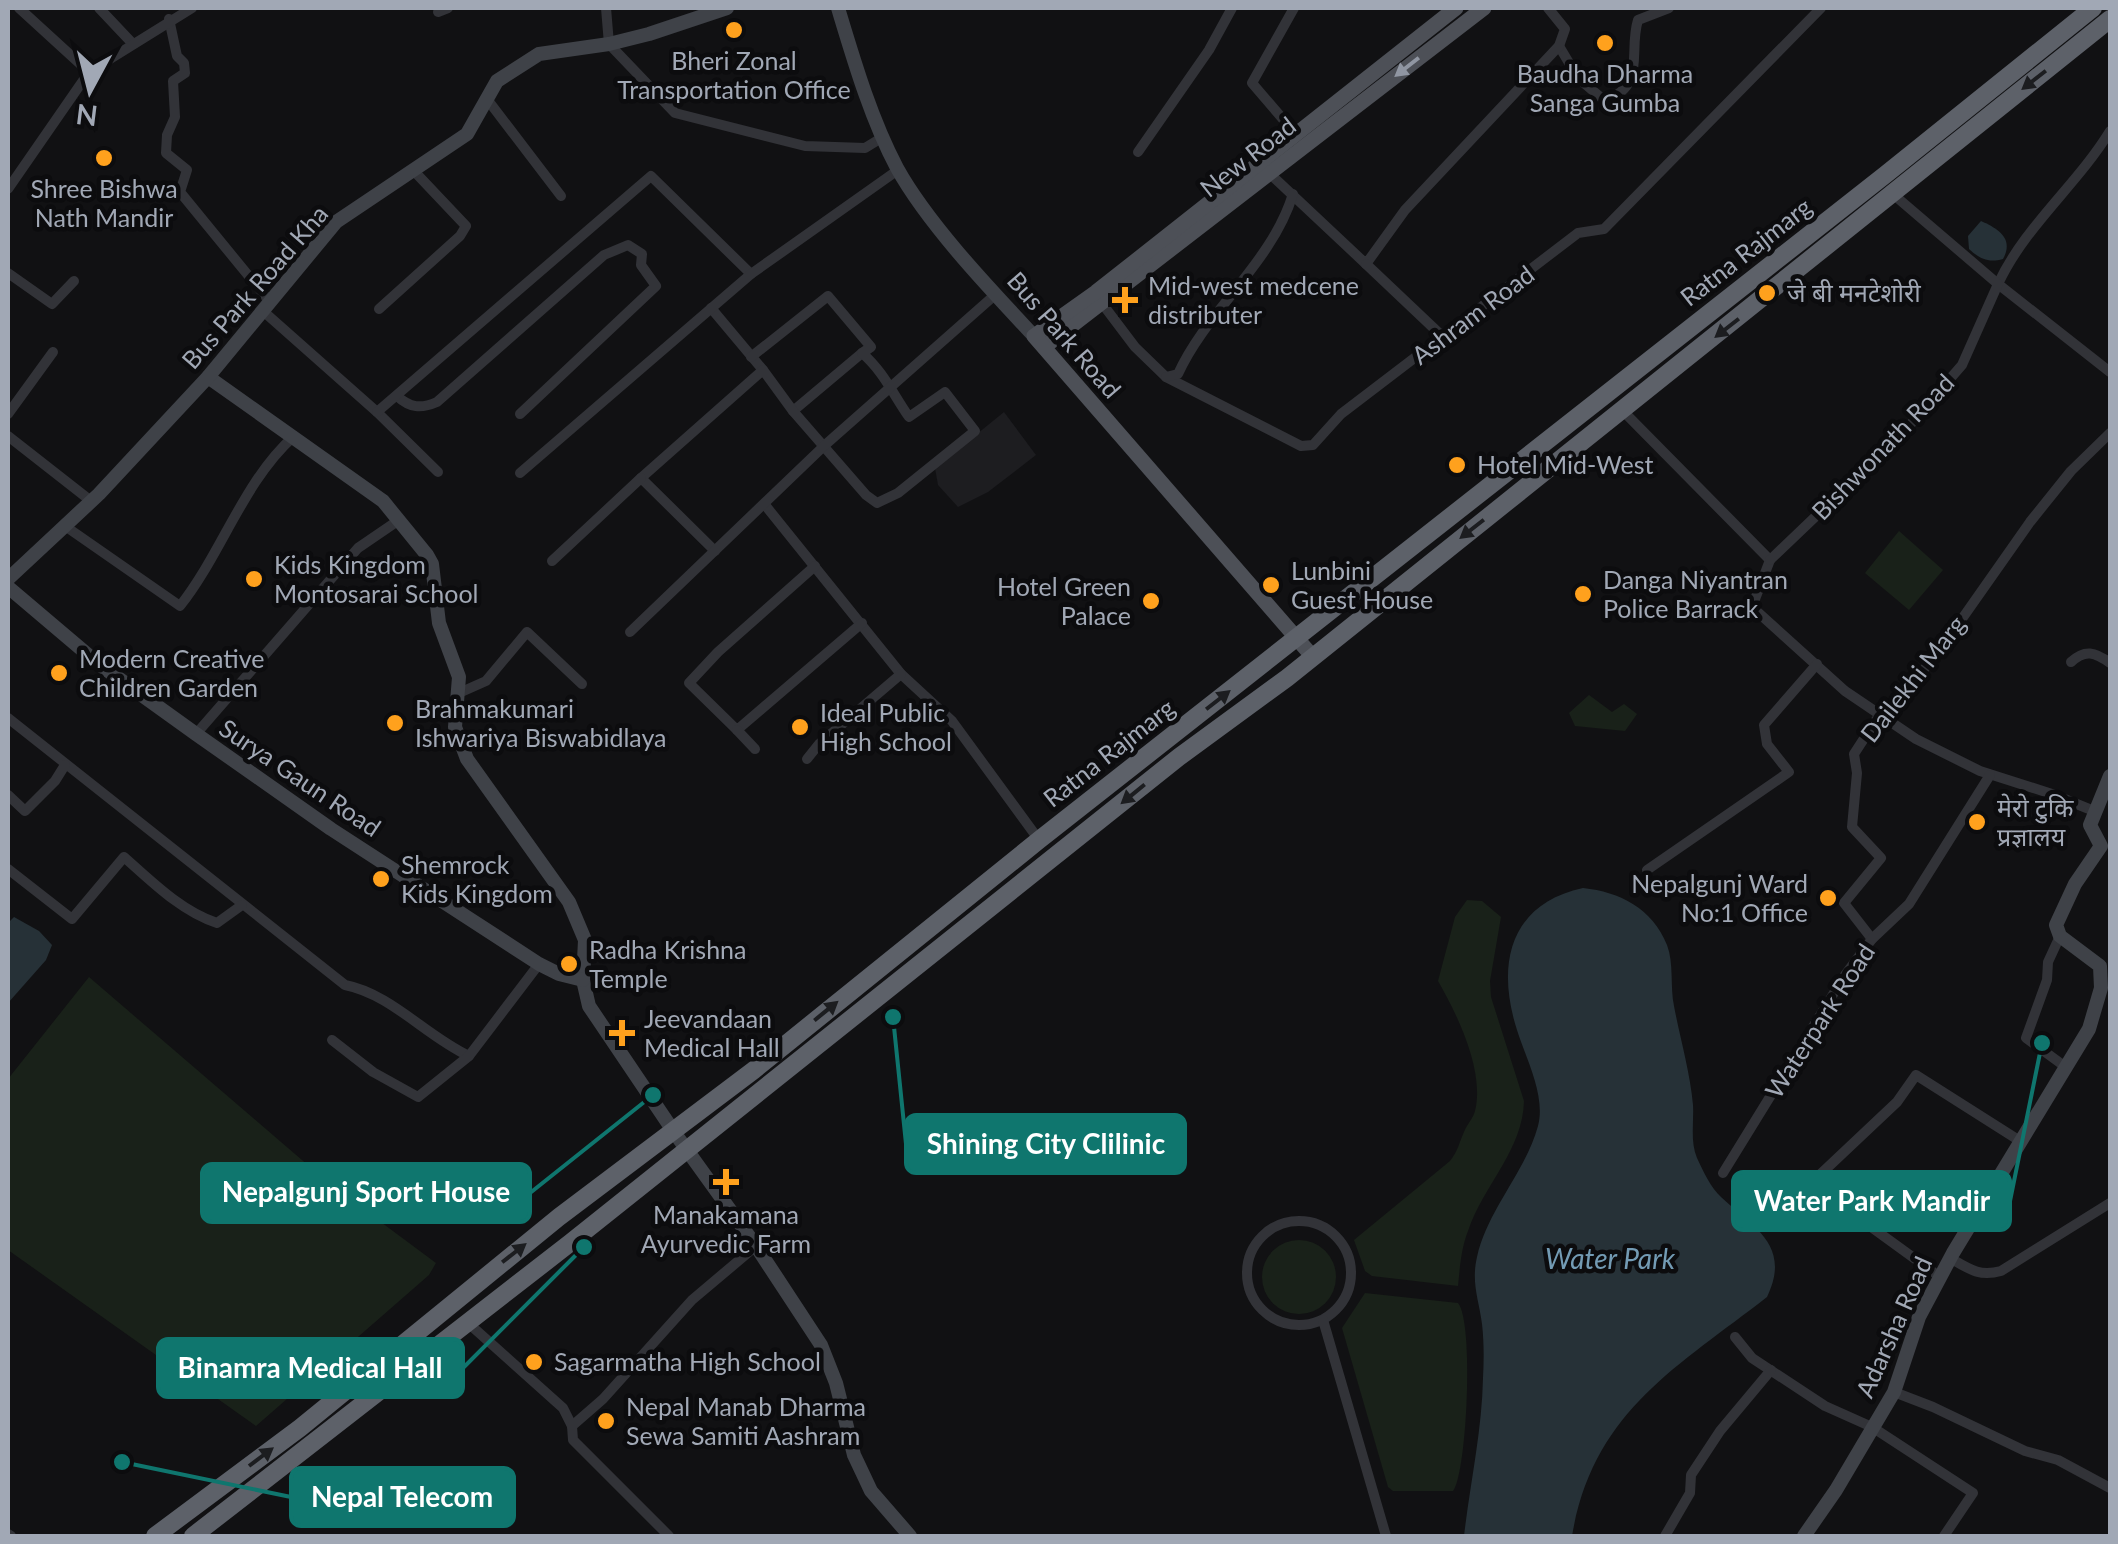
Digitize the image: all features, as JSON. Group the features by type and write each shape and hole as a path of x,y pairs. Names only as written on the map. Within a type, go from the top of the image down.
{"highway":[{"name":"Ratna Rajmarg","path":"155,1536 300,1428 530,1240 674,1132 982,888 2080,11"},
{"name":"Ratna Rajmarg","path":"193,1536 1179,757 1313,657 2110,19"},
{"path":"982,888 996,904"}],"main road":[{"path":"1039,342 1294,132 1456,8"},
{"name":"New Road","path":"1039,342 1100,302 1484,8"},
{"name":"Bus Park Road","path":"1039,342 1313,657"}],"street":[{"path":"18,8 89,72"},
{"path":"99,8 133,44"},
{"path":"8,188 89,72 192,8"},
{"path":"606,8 609,44 675,113 805,146 865,148 883,137"},
{"name":"Bus Park Road Kha","path":"8,583 208,378 336,222 467,134 496,81 538,54 609,44 726,8"},
{"name":"Bus Park Road","path":"838,8 898,170 959,252 1039,342"},
{"path":"1138,152 1209,50 1232,8"},
{"path":"1294,8 1252,83 1294,132"},
{"path":"1366,264 1404,210 1559,46 1565,29 1548,8"},
{"path":"1559,46 1578,78 1605,101 1615,98 1630,82 1636,62 1638,20 1669,8"},
{"name":"Ashram Road","path":"1100,302 1135,347 1166,377 1302,446 1313,445 1341,414 1578,233 1604,229 1821,8"},
{"path":"2080,11 2092,34"},
{"path":"170,19 177,56 185,73 173,81 175,117 167,135 166,153 187,170 180,192 267,306 438,472"},
{"path":"487,99 561,196"},
{"name":"Bishwonath Road","path":"1770,560 1903,433 1962,366 2012,254 2084,169 2110,131"},
{"path":"379,309 460,236 466,226 414,170"},
{"path":"520,473 751,274 898,170"},
{"path":"1269,173 1442,336"},
{"path":"378,412 651,176 751,274"},
{"path":"1166,377 1178,374 1202,329 1271,243 1293,194"},
{"path":"1894,195 2110,372"},
{"path":"396,396 406,404 423,408 438,402 604,255 628,245 642,254 641,265 656,286 520,414"},
{"path":"8,273 52,304 74,281"},
{"path":"630,632 825,445 996,294"},
{"path":"751,356 828,296 871,347 794,411"},
{"path":"711,308 866,496 877,503 909,485 975,431 945,392 909,417 878,367 862,352"},
{"path":"8,414 53,352"},
{"path":"552,561 763,370"},
{"path":"208,378 383,501 432,564 439,623 460,676 454,714 458,742 466,759 569,902 581,925 586,955 583,980 589,1006 756,1246 829,1360 854,1455 871,1491 910,1536"},
{"path":"1623,411 1770,560 1752,607 1846,691 1916,739 1990,775 2094,811"},
{"name":"Dailekhi Marg","path":"1872,938 1844,903 1881,858 1852,827 1857,773 1854,754 1880,714 1906,692 2030,522 2071,471 2110,433"},
{"path":"8,436 91,501"},
{"path":"65,526 180,606 253,486 277,452 294,436"},
{"path":"642,478 715,551"},
{"path":"765,505 901,674 952,720 1039,840"},
{"path":"196,734 358,548 399,520"},
{"path":"755,748 689,682 815,566"},
{"name":"Surya Gaun Road","path":"8,583 100,666 331,829 539,964 583,980"},
{"path":"737,730 862,623"},
{"path":"459,693 486,681 527,632 582,684"},
{"path":"2070,662 2091,652 2110,663"},
{"path":"1647,870 1790,772 1768,744 1764,725 1817,664"},
{"path":"806,759 901,674"},
{"path":"8,718 345,985 362,988 380,998 444,1044 469,1056"},
{"path":"8,795 25,811 65,765"},
{"name":"Waterpark Road","path":"1724,1173 1844,974 1872,938 1909,904 1990,775"},
{"path":"2067,1068 2026,1038 2048,980 2048,962 2060,936 2056,925 2061,912 2106,848 2090,825 2110,776"},
{"path":"8,869 72,919 124,857 165,892 208,920 218,923 242,904"},
{"name":"Adarsha Road","path":"1804,1536 1894,1392 1919,1317 1940,1276 2067,1068 2094,1013 2105,967 2060,936"},
{"path":"332,1040 373,1072 418,1097 469,1056 539,964"},
{"path":"1940,1276 1809,1186 1897,1102 1916,1075 2020,1141"},
{"path":"1950,1258 1985,1276 2001,1271 2110,1203"},
{"path":"1282,1224 1317,1224 1343,1246 1351,1270 1350,1282 1345,1298 1323,1320 1291,1325 1275,1320 1252,1296 1246,1279 1248,1261 1255,1245 1282,1224"},
{"path":"572,1426 603,1399 692,1300 756,1246"},
{"path":"1323,1320 1386,1536"},
{"path":"468,1322 563,1408 572,1426 573,1440 669,1536"},
{"path":"1734,1338 1771,1370 1825,1406 1872,1427 1973,1493 1944,1536"},
{"path":"1665,1536 1690,1493 1691,1475 1720,1430 1771,1370"},
{"path":"1894,1392 1933,1406 2024,1451 2058,1460 2110,1488"}],"shaded area":[{"path":"1004,412 1036,455 988,492 958,507 938,485 935,468"},
{"path":"1899,531 1943,570 1909,610 1865,573"},
{"path":"1589,695 1612,712 1624,704 1637,714 1625,731 1575,726 1569,713"},
{"path":"1467,900 1482,901 1501,917 1491,997 1524,1101 1522,1119 1510,1152 1468,1231 1458,1286 1372,1276 1365,1271 1354,1240 1450,1161 1475,1111 1473,1061 1461,1026 1438,981 1455,917"},
{"path":"89,977 331,1185 436,1263 429,1275 256,1426 8,1250 8,1079"},
{"path":"1299,1240 1325,1251 1336,1277 1325,1303 1299,1314 1273,1303 1262,1277 1273,1251"},
{"path":"1365,1293 1458,1303 1466,1338 1467,1397 1462,1456 1453,1491 1393,1491 1388,1487 1342,1328"}],"water":[{"path":"1981,221 2006,240 2003,259 1985,259 1969,249 1968,236"},
{"name":"Water Park","path":"1583,888 1610,893 1633,904 1661,932 1670,959 1674,1006 1692,1093 1695,1152 1717,1193 1756,1228 1772,1250 1774,1279 1767,1297 1671,1371 1619,1425 1599,1456 1583,1493 1572,1536 1464,1536 1482,1398 1482,1324 1475,1266 1489,1223 1525,1160 1540,1114 1537,1090 1511,1006 1509,961 1524,923 1539,908 1558,896"},
{"path":"14,917 39,931 52,945 46,960 8,1003 8,923"}],"place":[{"name":"Bheri Zonal Transportation Office","path":"734,30"},
{"name":"Baudha Dharma Sanga Gumba","path":"1605,43"},
{"name":"Shree Bishwa Nath Mandir","path":"104,158"},
{"name":"जे बी मनटेशोरी","path":"1767,293"},
{"name":"Mid-west medcene distributer","path":"1125,300"},
{"name":"Hotel Mid-West","path":"1457,465"},
{"name":"Kids Kingdom Montosarai School","path":"254,579"},
{"name":"Lunbini Guest House","path":"1271,585"},
{"name":"Danga Niyantran Police Barrack","path":"1583,594"},
{"name":"Hotel Green Palace","path":"1151,601"},
{"name":"Modern Creative Children Garden","path":"59,673"},
{"name":"Brahmakumari Ishwariya Biswabidlaya","path":"395,723"},
{"name":"Ideal Public High School","path":"800,727"},
{"name":"मेराे टुकि प्रज्ञालय","path":"1977,822"},
{"name":"Shemrock Kids Kingdom","path":"381,879"},
{"name":"Nepalgunj Ward No:1 Office","path":"1828,898"},
{"name":"Radha Krishna Temple","path":"569,964"},
{"name":"Shining City Clilinic","path":"893,1017"},
{"name":"Jeevandaan Medical Hall","path":"622,1033"},
{"name":"Water Park Mandir","path":"2042,1043"},
{"name":"Nepalgunj Sport House","path":"653,1095"},
{"name":"Manakamana Ayurvedic Farm","path":"726,1182"},
{"name":"Binamra Medical Hall","path":"584,1247"},
{"name":"Sagarmatha High School","path":"534,1362"},
{"name":"Nepal Manab Dharma Sewa Samiti Aashram","path":"606,1421"},
{"name":"Nepal Telecom","path":"122,1462"}]}
